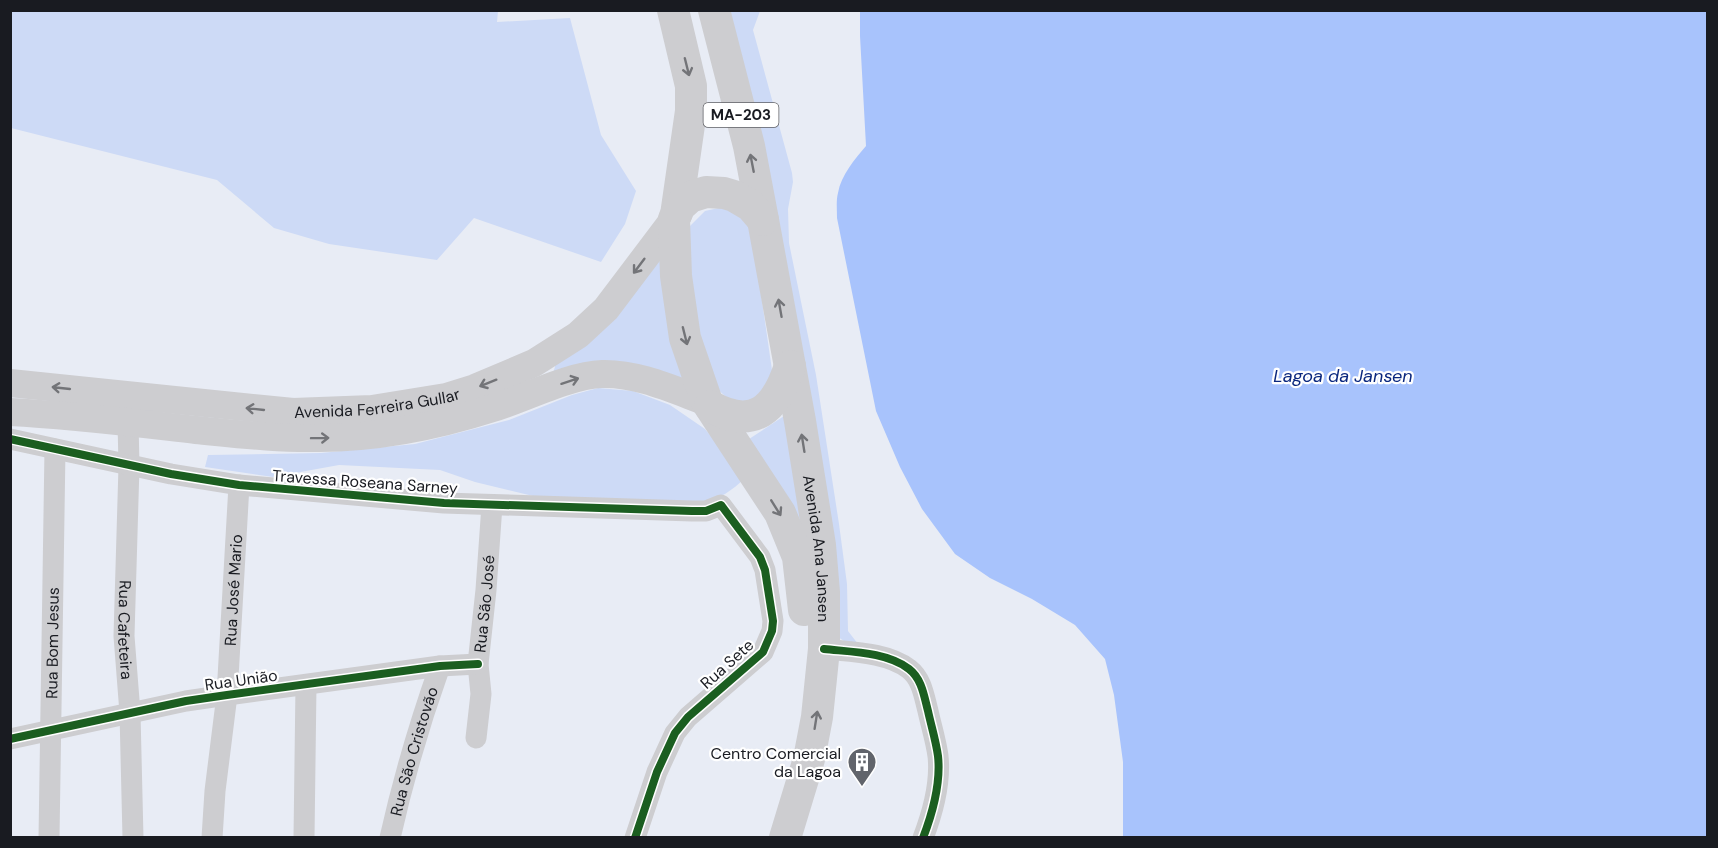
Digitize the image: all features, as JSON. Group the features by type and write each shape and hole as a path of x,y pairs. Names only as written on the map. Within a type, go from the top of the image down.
{"main road":[{"name":"MA-203","path":"673,10 691,86 691,111 675,217 675,276 685,338 708,404"},
{"name":"MA-203","path":"714,10 749,146 790,366"},
{"path":"675,217 680,206 690,197 715,192 734,196 743,201 764,220"},
{"name":"Avenida Ferreira Gullar","path":"10,412 128,422 159,412 372,410 446,397 475,388 534,363 578,335 606,309 675,217"},
{"path":"708,404 735,417 760,412 778,396 790,366"},
{"name":"Avenida Ana Jansen","path":"785,837 809,759 817,717 824,649 824,592 820,545 790,366"},
{"name":"Avenida Ferreira Gullar","path":"10,382 277,437 319,438 378,434 449,421 573,380 599,374 626,376 649,382 708,404"},
{"name":"Avenida Ana Jansen","path":"708,404 780,513 798,557 804,603 803,656 798,705 784,772 764,837"}],"street":[{"name":"Rua Cafeteira","path":"128,422 129,466 124,636 130,713 133,837"},
{"name":"Travessa Roseana Sarney","path":"10,439 129,466 239,485 492,505 692,511 706,511 721,505"},
{"name":"Rua Bom Jesus","path":"49,837 55,449"},
{"name":"Rua José Mario","path":"212,837 226,694 239,485"},
{"name":"Rua São José","path":"476,738 481,694 478,664 492,505"},
{"name":"Rua Sete","path":"634,837 657,772 675,733 687,717 763,652 772,631 773,621 765,570 760,557 721,505"},
{"path":"824,649 876,656 893,661 910,670 922,687 936,746 938,770 937,789 930,820 923,837"},
{"name":"Rua União","path":"10,739 226,694 440,666 478,664"},
{"name":"Rua São Cristovão","path":"390,837 427,704 440,666"},
{"path":"304,837 306,685"}],"shaded area":[{"path":"11,11 498,11 497,22 570,18 601,135 636,191 625,224 601,262 474,218 437,260 329,244 274,228 217,180 11,128"},
{"path":"729,11 760,11 753,30 792,173 793,182 788,209 789,243 816,375 839,524 847,584 848,631 858,644 838,637"},
{"path":"723,207 740,214 752,232 773,377 752,404 733,403 716,388 698,336 687,284 688,228 705,211"},
{"path":"660,252 690,386 553,374 557,359"},
{"path":"598,388 633,391 670,405 705,429 745,478 725,494 702,504 550,500 475,482 440,470 339,465 273,477 205,467 208,455 321,453 415,444 509,420 572,395"},
{"path":"790,412 807,510 798,524 746,441"}],"water":[{"name":"Lagoa da Jansen","path":"860,11 1707,11 1707,837 1123,837 1123,762 1114,695 1105,659 1075,625 1032,599 990,578 955,554 922,509 900,467 876,411 837,218 837,196 842,180 866,146"}],"cycle path":[{"path":"10,439 171,474 239,485 444,503 692,511 706,511 721,505 760,557 765,570 773,621 772,631 763,652 688,717 675,733 657,772 635,838"},
{"path":"824,649 890,659 909,669 920,683 935,739 939,766 935,798 923,838"},
{"path":"10,739 186,701 440,666 478,664"}],"place":[{"name":"Centro Comercial da Lagoa","path":"862,788"}]}
